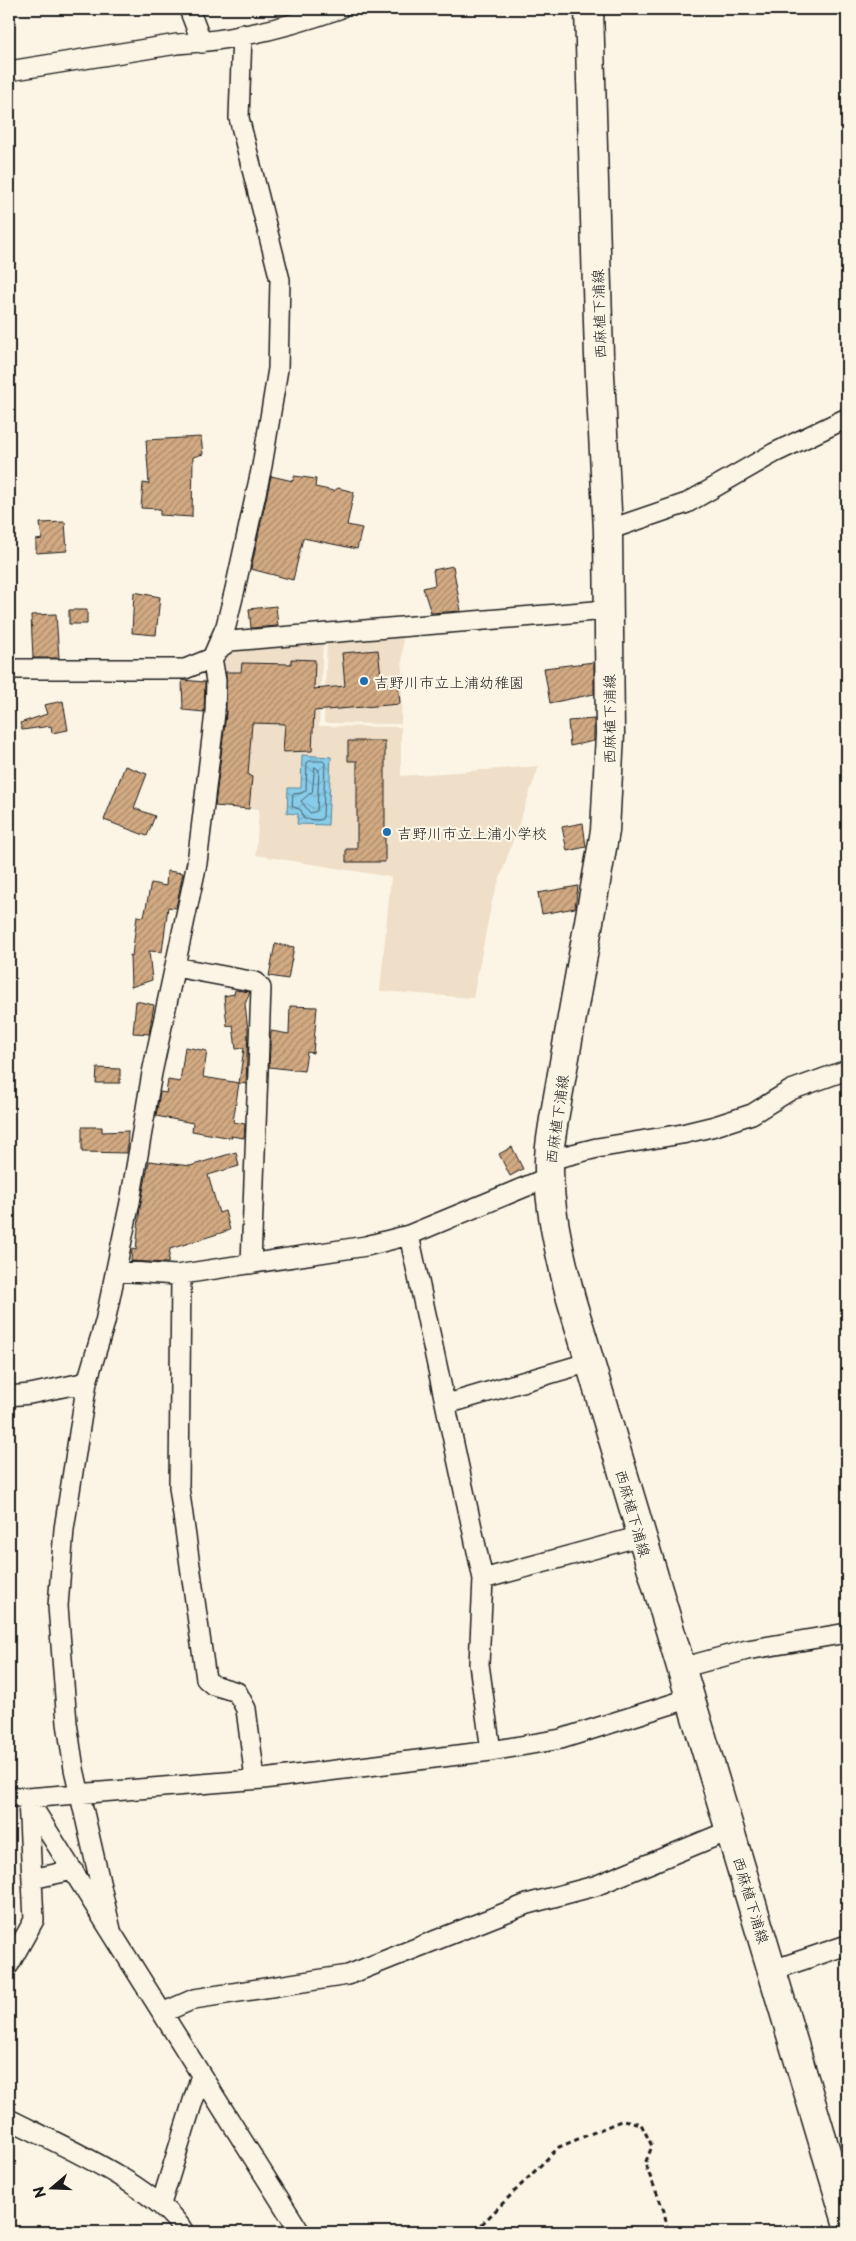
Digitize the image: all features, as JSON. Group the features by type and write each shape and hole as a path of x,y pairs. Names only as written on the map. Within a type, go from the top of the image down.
{"main road":[{"name":"西麻植下浦線","path":"589,9 599,356 608,530 607,610 610,734 605,831 554,1119 549,1168 557,1241 640,1536 731,1830 773,1970 782,2008 847,2222"}],"street":[{"path":"189,9 202,43"},
{"path":"9,71 177,44 202,43 304,21 339,9"},
{"path":"111,1930 79,1794 67,1723 58,1606 64,1529 87,1382 105,1322 116,1271 152,1073 197,863 207,787 216,689 212,658 226,626 235,590 262,466 278,369 280,280 239,118 242,34"},
{"path":"608,530 687,503 774,453 847,418"},
{"path":"9,669 186,669 212,658 221,647 230,641 607,610"},
{"path":"175,967 256,982 261,988 251,1264"},
{"path":"116,1271 181,1274 366,1246 409,1234 549,1168 597,1148 682,1134 715,1126 752,1114 791,1090 847,1070"},
{"path":"409,1234 447,1404 483,1579 479,1664 491,1751"},
{"path":"181,1274 179,1487 206,1679 213,1685 237,1692 246,1709 254,1779"},
{"path":"447,1404 590,1362"},
{"path":"9,1396 30,1394 87,1382"},
{"path":"483,1579 640,1536"},
{"path":"681,1668 746,1650 847,1633"},
{"path":"9,1796 28,1798 254,1779 491,1751 561,1739 691,1698"},
{"path":"28,1798 300,2232"},
{"path":"9,1965 34,1920 28,1798"},
{"path":"162,2013 194,1999 348,1975 528,1904 594,1886 731,1830"},
{"path":"32,1878 73,1870"},
{"path":"773,1970 847,1945"},
{"path":"161,2204 202,2075"},
{"path":"9,2119 104,2167 161,2204 184,2232"}],"path":[{"path":"466,2232 477,2229 559,2147 623,2120 640,2124 652,2146 645,2164 664,2211 668,2232"}],"shaded area":[{"name":"吉野川市立上浦幼稚園","path":"403,636 401,724 324,723 327,639"},
{"name":"吉野川市立上浦小学校","path":"323,641 319,726 401,727 401,776 539,766 492,901 473,998 380,991 391,877 256,855 259,809 210,806 223,649"}],"water":[{"path":"302,755 331,757 328,825 297,824 298,814 287,813 288,788 301,788"}],"building":[{"path":"201,437 203,454 193,457 192,517 160,515 160,509 141,508 143,483 149,484 146,440"},
{"path":"271,476 293,481 294,476 316,479 315,487 334,491 338,488 354,492 347,525 362,528 357,549 303,538 293,580 251,569"},
{"path":"65,522 67,551 36,553 36,540 42,539 40,523"},
{"path":"453,566 461,611 431,613 423,588 435,585 433,570"},
{"path":"134,592 160,597 156,635 132,633"},
{"path":"276,606 278,626 251,628 249,609"},
{"path":"69,610 87,610 87,624 69,624"},
{"path":"56,614 59,658 33,658 31,615"},
{"path":"378,650 382,684 398,683 400,704 314,711 312,751 283,752 285,724 252,723 248,775 252,777 249,809 215,806 226,714 226,672 241,672 242,663 291,664 291,659 315,660 314,689 345,686 342,653"},
{"path":"594,662 594,694 550,703 544,668"},
{"path":"182,680 205,682 204,712 183,710"},
{"path":"63,701 68,730 52,733 51,726 22,730 20,723 47,714 44,705"},
{"path":"594,719 594,741 570,746 568,721"},
{"path":"348,741 385,741 385,862 346,862 346,849 357,849 357,761 348,761"},
{"path":"125,766 147,774 134,808 155,816 147,836 104,820"},
{"path":"583,823 586,847 567,851 562,827"},
{"path":"167,871 183,873 176,908 168,907 162,952 149,951 152,980 131,987 130,955 132,956 137,916 144,917 151,883 166,886"},
{"path":"578,886 575,908 542,914 538,893"},
{"path":"275,944 294,947 288,979 269,976"},
{"path":"235,990 250,992 245,1004 248,1030 246,1084 239,1083 244,1048 236,1049 233,1025 227,1026 224,996 234,994"},
{"path":"136,1001 154,1005 149,1034 133,1033"},
{"path":"290,1006 317,1007 313,1053 307,1052 304,1071 269,1067 271,1031 289,1034"},
{"path":"185,1047 207,1051 203,1077 239,1083 233,1122 245,1124 244,1138 231,1136 232,1138 192,1131 193,1123 156,1116 160,1092 166,1093 168,1080 180,1082"},
{"path":"97,1068 120,1069 120,1083 96,1083"},
{"path":"82,1127 102,1127 102,1132 128,1131 127,1153 82,1152"},
{"path":"512,1147 523,1169 510,1176 499,1154"},
{"path":"236,1152 239,1166 208,1175 219,1213 225,1211 230,1230 170,1249 168,1263 131,1261 132,1249 136,1250 140,1207 149,1161 190,1166"}],"place":[{"name":"吉野川市立上浦幼稚園","path":"364,681"},
{"name":"吉野川市立上浦小学校","path":"387,832"}]}
